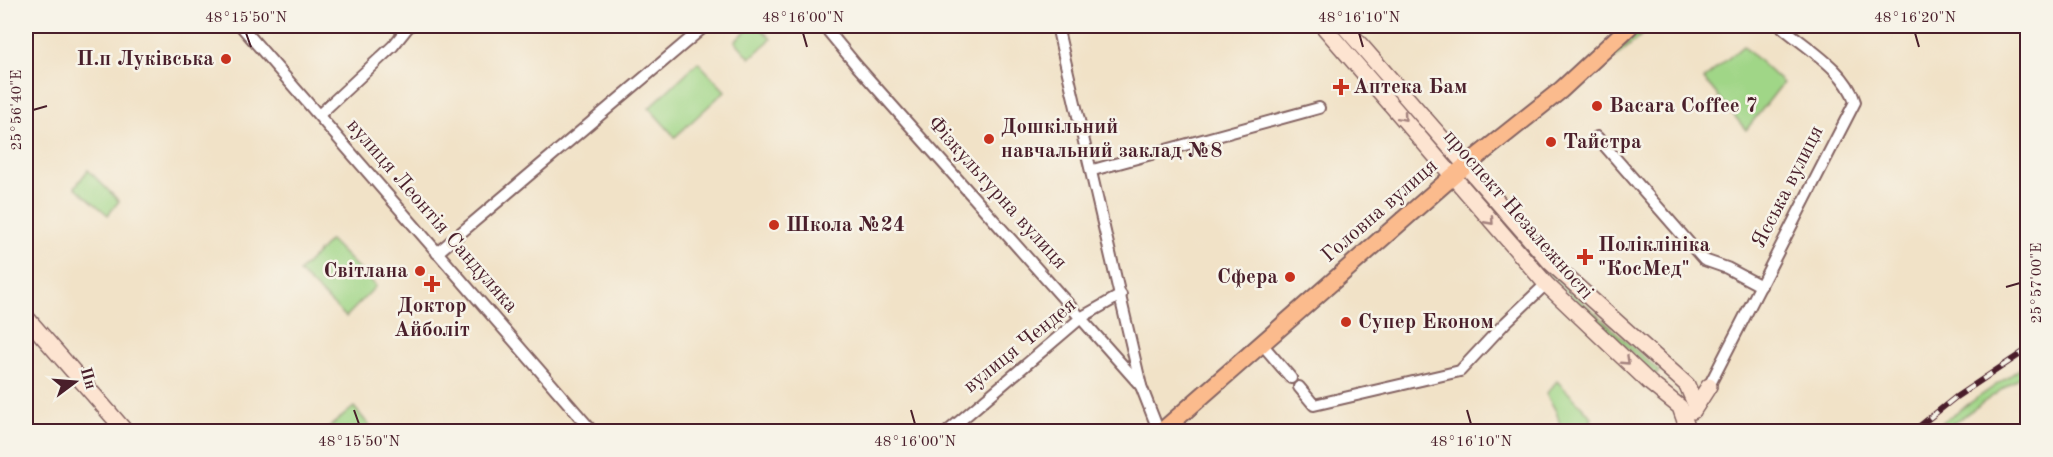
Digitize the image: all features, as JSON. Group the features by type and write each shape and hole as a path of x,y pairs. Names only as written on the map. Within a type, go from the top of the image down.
{"main road":[{"name":"проспект Незалежності","path":"1323,26 1546,284 1650,383 1680,407 1683,428"},
{"name":"проспект Незалежності","path":"1344,26 1551,263 1688,385 1696,406"},
{"name":"Головна вулиця","path":"1160,432 1453,176 1561,90 1630,26"},
{"path":"26,317 126,432"},
{"path":"1688,385 1696,388 1709,386"},
{"path":"1683,428 1709,386"}],"street":[{"name":"вулиця Леонтія Сандуляка","path":"241,26 592,432"},
{"path":"319,114 393,46 409,26"},
{"path":"437,253 705,26"},
{"name":"Фізкультурна вулиця","path":"824,26 1141,386"},
{"path":"1057,26 1093,170 1141,386 1160,432"},
{"name":"Ясська вулиця","path":"1709,386 1855,102 1851,90 1836,73 1781,26"},
{"path":"1093,170 1319,108"},
{"path":"1597,137 1704,260 1727,268 1761,286"},
{"path":"1299,387 1314,405 1460,371 1546,284"},
{"name":"вулиця Чендея","path":"947,432 1082,317 1121,295"},
{"path":"1262,344 1291,378"}],"green space":[{"path":"752,26 759,26 771,39 750,58 735,41"},
{"path":"1645,27 1643,34 1616,57 1611,57"},
{"path":"1743,46 1783,83 1746,130 1704,79"},
{"path":"698,62 725,91 675,137 649,108"},
{"path":"88,170 119,201 108,215 75,187"},
{"path":"1509,225 1559,280 1659,371 1656,375 1545,272 1506,228"},
{"path":"330,240 376,286 346,317 299,272"},
{"path":"2027,364 2027,372 1942,431 1929,431"},
{"path":"1557,381 1592,417 1589,431 1562,431 1556,411 1546,394"},
{"path":"354,407 374,431 324,431"}],"railway":[{"path":"1912,432 1956,397 2028,349"}],"place":[{"name":"П.п Луківська","path":"226,59"},
{"name":"Аптека Бам","path":"1341,87"},
{"name":"Bacara Coffee 7","path":"1597,106"},
{"name":"Дошкільний навчальний заклад №8","path":"989,139"},
{"name":"Тайстра","path":"1551,142"},
{"name":"Школа №24","path":"774,225"},
{"name":"Поліклініка \"КосМед\"","path":"1585,257"},
{"name":"Світлана","path":"420,271"},
{"name":"Сфера","path":"1290,277"},
{"name":"Доктор Айболіт","path":"432,284"},
{"name":"Супер Економ","path":"1346,322"}]}
